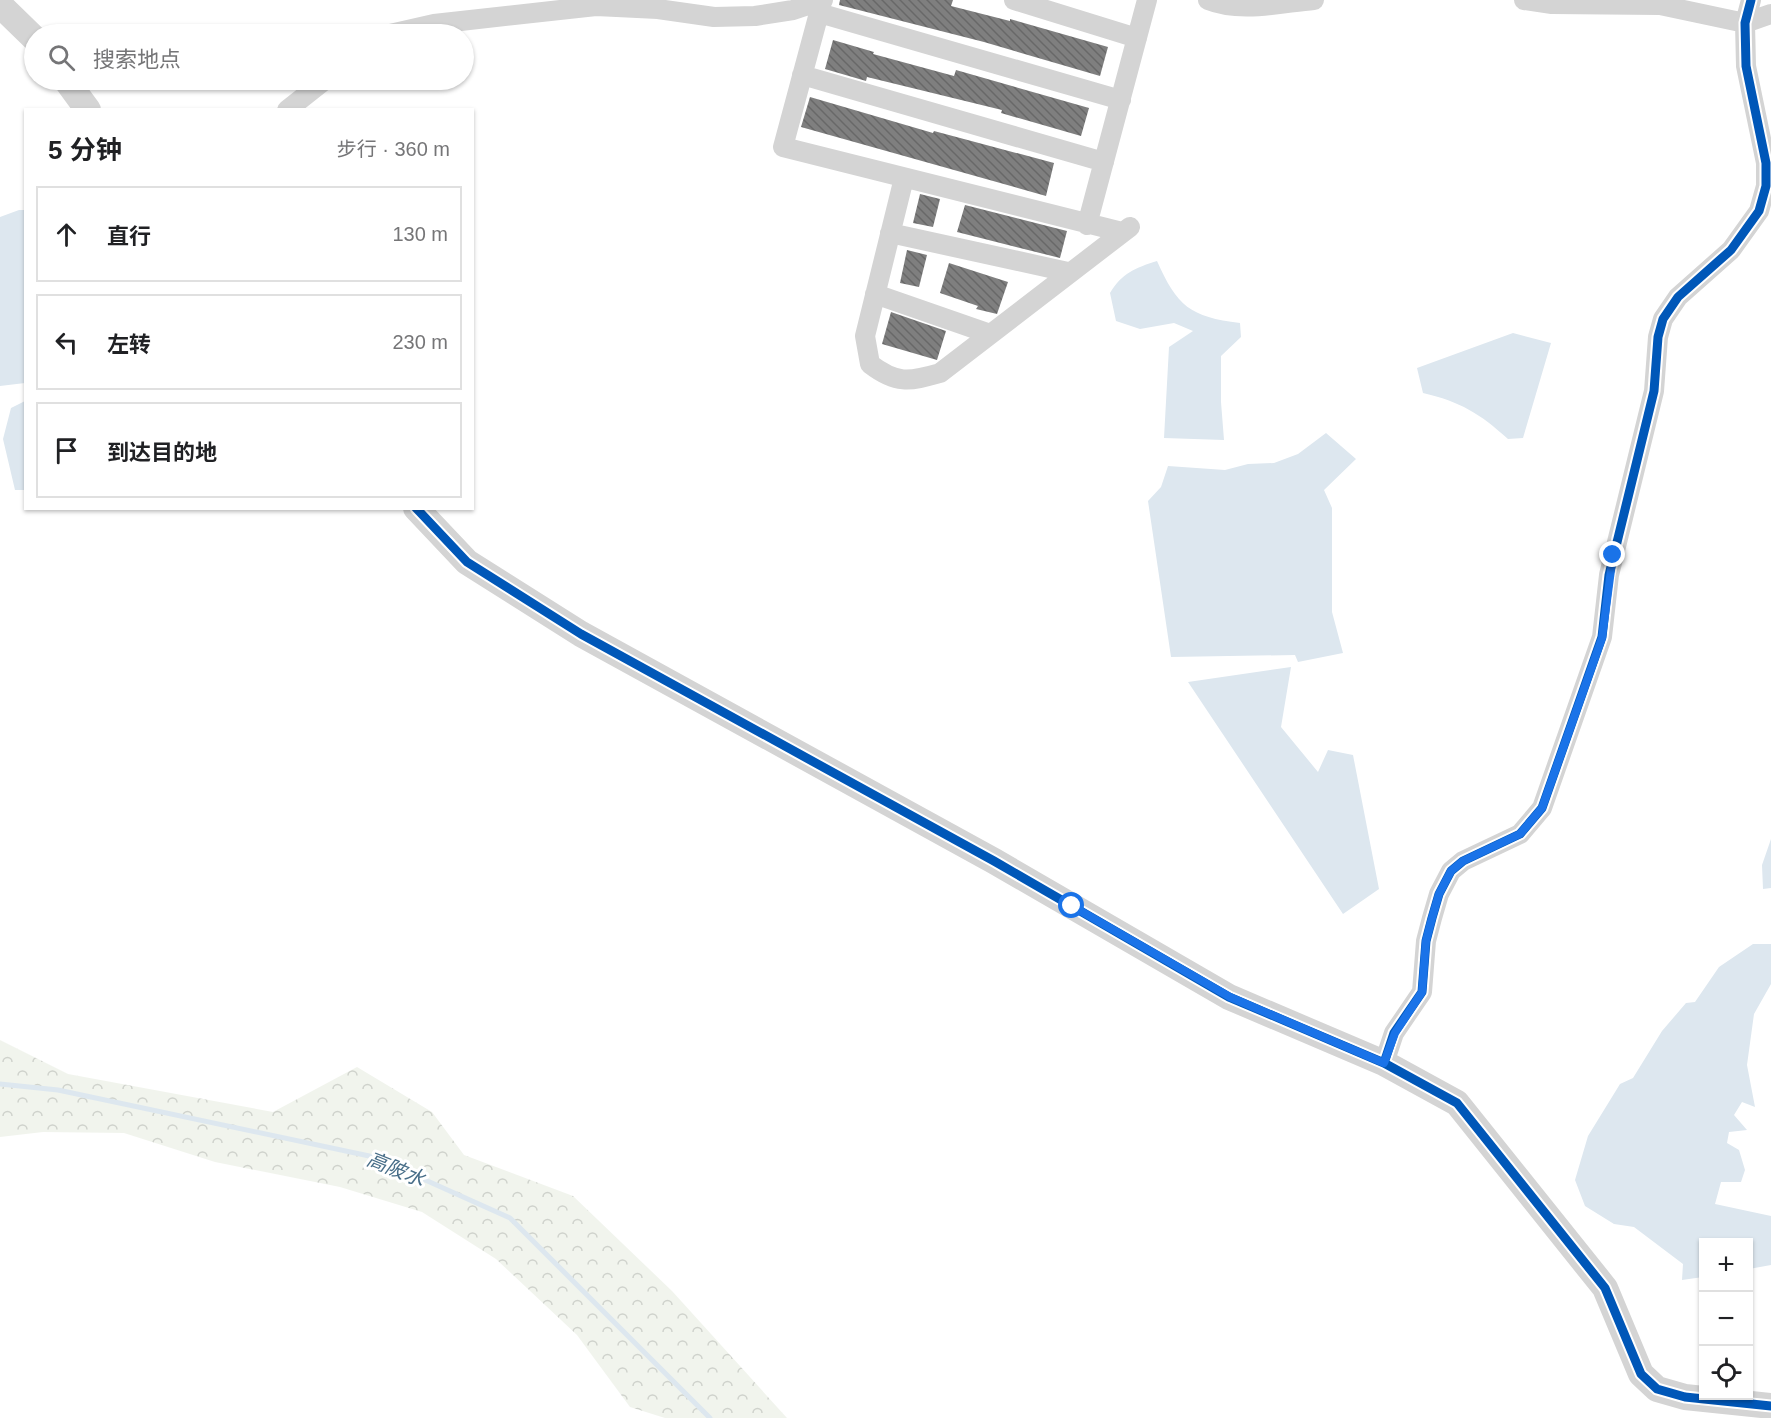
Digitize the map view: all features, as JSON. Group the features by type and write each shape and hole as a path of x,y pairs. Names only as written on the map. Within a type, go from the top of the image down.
{"street":[{"path":"1014,0 1137,38"},
{"path":"1087,225 1147,0"},
{"path":"1208,0 1220,5 1255,6 1314,0"},
{"path":"1524,0 1552,4 1659,5 1745,22 1771,14"},
{"path":"1384,1063 1395,1033 1422,992 1426,941 1439,894 1451,871 1463,861 1520,834 1542,808 1602,638 1609,575 1654,391 1658,337 1663,319 1678,297 1731,250 1759,211 1766,186 1766,164 1746,66 1745,22 1751,0"},
{"path":"0,5 24,28"},
{"path":"434,24 596,6 658,9 714,17 754,16 821,5 1121,100"},
{"path":"821,5 783,147 904,178 1087,225 1126,230 1068,272 939,373 914,380 889,378 870,364 865,336 904,178"},
{"path":"802,75 1104,162"},
{"path":"73,90 87,108"},
{"path":"290,108 312,90"},
{"path":"890,233 1068,272"},
{"path":"875,294 990,334"},
{"path":"418,510 467,562 581,634 994,861 1230,997 1384,1063 1457,1103 1605,1288 1641,1374 1657,1389 1685,1397 1771,1406"}],"green space":[{"path":"0,1040 68,1074 273,1112 357,1067 432,1112 464,1155 573,1196 672,1291 787,1418 665,1418 630,1407 577,1335 496,1259 422,1212 340,1187 215,1162 124,1133 43,1132 0,1137"}],"shaded area":[{"path":"24,210 24,383 0,386 0,217"},
{"path":"1157,261 1171,289 1187,307 1209,317 1240,323 1241,337 1221,356 1224,440 1164,438 1169,347 1193,331 1174,323 1140,329 1116,321 1110,293 1130,272"},
{"path":"1513,333 1551,343 1523,438 1508,439 1469,410 1448,400 1423,393 1417,368"},
{"path":"24,402 24,490 15,490 3,439 11,408"},
{"path":"1326,433 1356,459 1324,490 1332,508 1332,612 1343,653 1298,662 1295,655 1171,657 1148,501 1161,487 1168,466 1225,470 1248,464 1274,463 1298,454"},
{"path":"1291,667 1281,727 1318,772 1328,750 1353,755 1379,889 1343,914 1188,682"},
{"path":"1771,839 1771,888 1763,889 1762,865"},
{"path":"1753,944 1771,944 1771,984 1754,1014 1747,1065 1755,1107 1742,1102 1734,1115 1747,1130 1729,1132 1727,1143 1739,1150 1745,1170 1741,1182 1721,1182 1715,1204 1771,1216 1771,1265 1753,1268 1753,1238 1699,1238 1699,1278 1682,1280 1683,1264 1634,1227 1614,1224 1585,1206 1575,1180 1588,1136 1620,1084 1633,1078 1662,1031 1686,1003 1695,1002 1719,967"}],"building":[{"path":"840,0 953,0 951,6 1010,21 1010,19 1108,47 1100,76 984,42 839,5"},
{"path":"833,40 874,52 873,54 954,76 956,70 1089,108 1081,136 1001,113 1002,110 867,77 866,81 825,69"},
{"path":"810,97 933,133 934,131 1054,163 1046,196 801,127"},
{"path":"920,194 940,199 933,227 913,223"},
{"path":"965,205 1067,231 1060,258 957,232"},
{"path":"907,250 927,255 919,287 900,283"},
{"path":"949,263 1008,282 997,314 976,309 978,306 940,293"},
{"path":"891,312 946,331 937,360 882,344"}],"waterway":[{"name":"高陂水","path":"0,1084 58,1090 374,1157 510,1218 710,1418"}],"cycle path":[{"path":"1384,1063 1394,1033 1422,992 1426,941 1439,894 1451,871 1463,861 1520,834 1542,808 1602,637 1609,575 1654,391 1658,337 1663,319 1678,297 1731,250 1759,211 1766,186 1766,163 1746,66 1745,23 1751,0"},
{"path":"418,510 467,562 581,634 994,861 1229,997 1384,1063 1457,1103 1605,1288 1641,1374 1657,1389 1685,1397 1771,1406"}],"route":[{"path":"1072,906 1230,997 1384,1063 1395,1033 1422,992 1426,941 1439,894 1451,871 1463,861 1520,834 1542,808 1602,638 1613,555"}]}
